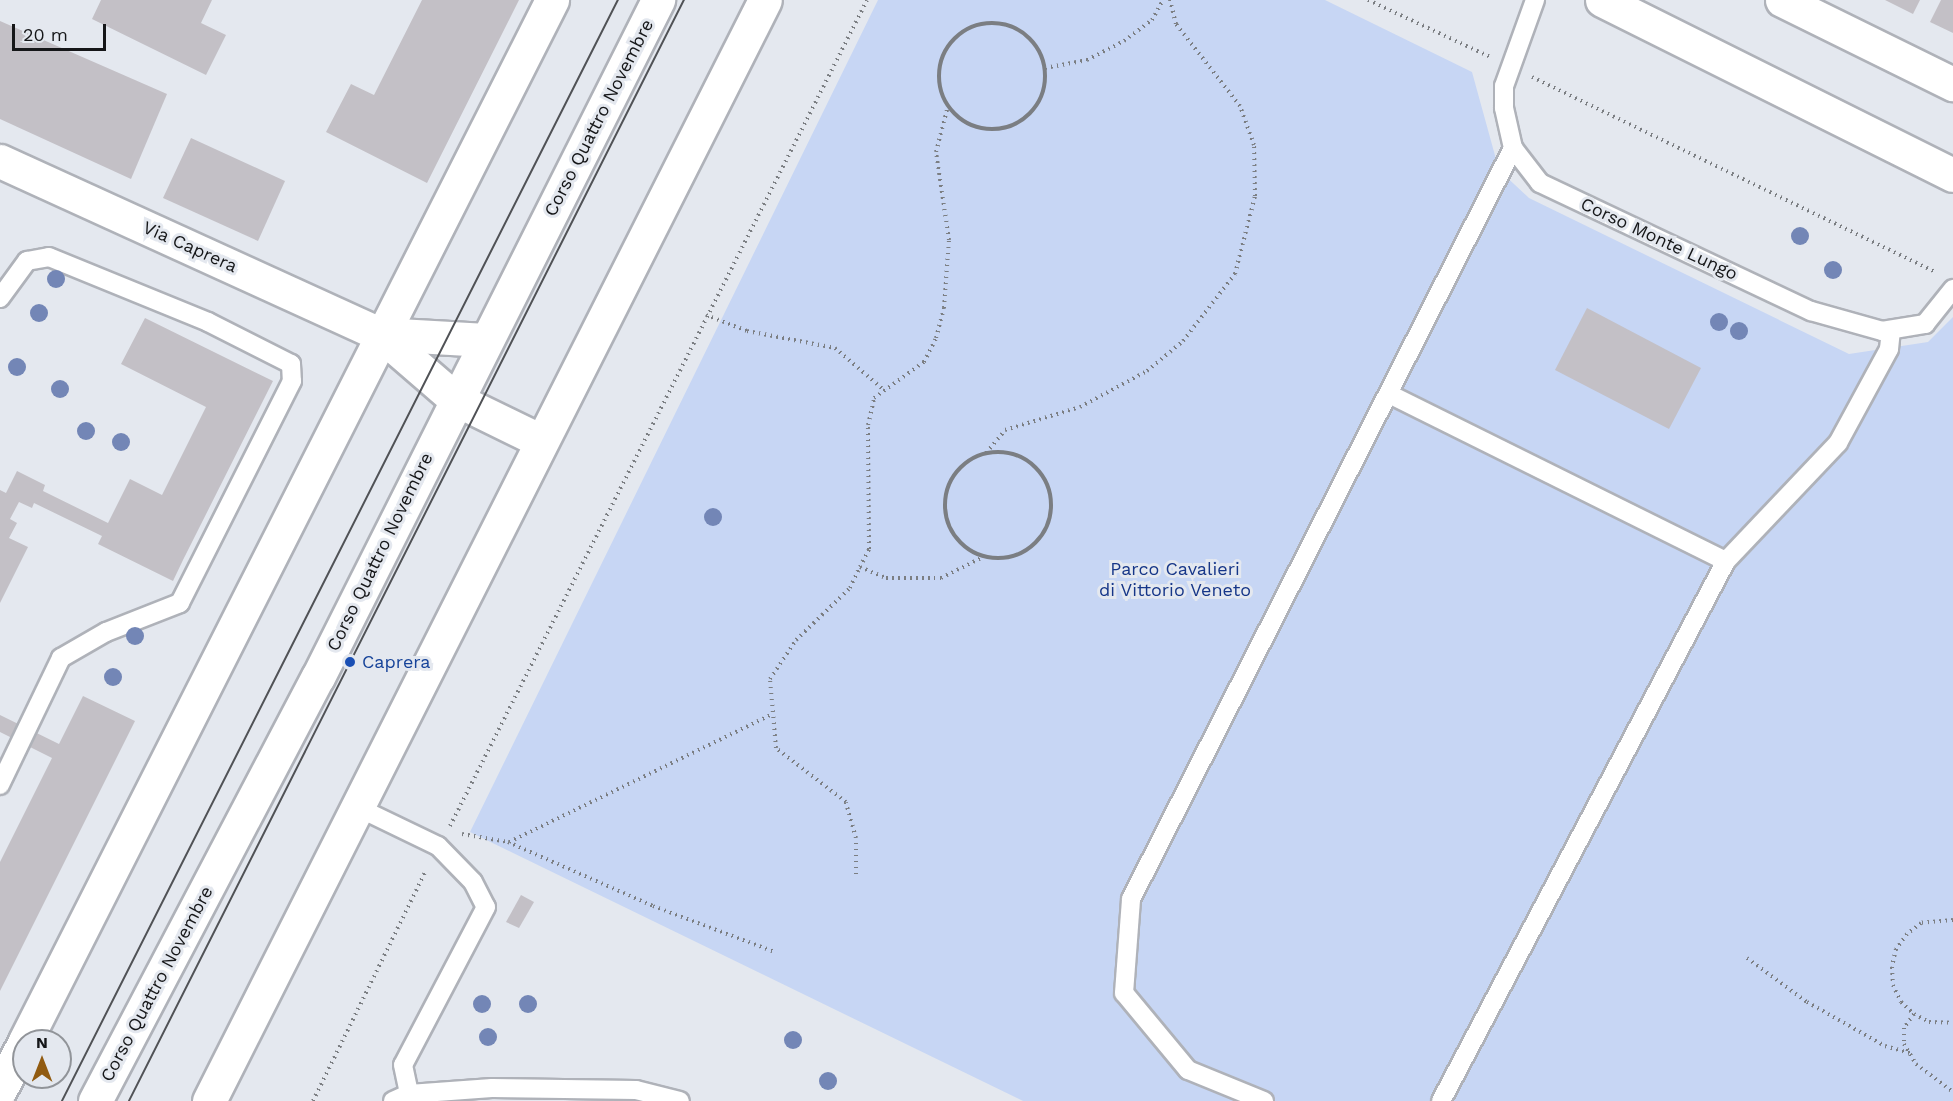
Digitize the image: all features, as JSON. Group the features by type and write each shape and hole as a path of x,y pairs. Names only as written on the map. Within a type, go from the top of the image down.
{"street":[{"path":"32,1029 380,333 552,0"},
{"name":"Corso Quattro Novembre","path":"95,1101 318,677 455,399 658,0"},
{"path":"209,1101 765,0"},
{"path":"1602,0 1953,175"},
{"path":"1782,0 1953,84"},
{"name":"Via Caprera","path":"0,161 380,333 455,399 542,441"},
{"name":"Via Caprera","path":"380,333 486,340"},
{"path":"0,1090 12,1067"}],"lane":[{"name":"Corso Monte Lungo","path":"1535,0 1504,86 1504,108 1513,148 1540,183 1810,311 1882,331 1925,324 1953,289"},
{"path":"1263,1101 1188,1070 1124,993 1131,899 1513,148"},
{"path":"0,298 27,261 49,257 208,322 291,364 292,381 288,396 180,603 106,632 61,658 0,785"},
{"path":"1441,1101 1726,561 1839,443 1889,349 1891,330"},
{"path":"1389,394 1726,561"},
{"path":"357,807 442,839 473,882 486,907 403,1065 401,1098 492,1088 613,1089 636,1090 680,1101"}],"path":[{"path":"313,1101 442,839 867,0"},
{"path":"1045,68 1087,60 1124,40 1152,20 1163,0"},
{"path":"986,453 1005,430 1080,407 1147,371 1183,341 1235,274 1255,196 1254,145 1240,106 1176,24 1170,0"},
{"path":"1368,0 1938,274"},
{"path":"981,24 1015,28 1030,38 1045,68 1038,102 1011,125 994,129 976,126 948,106 941,90 943,56 952,41 981,24"},
{"path":"856,874 856,837 846,802 776,748 770,680 796,640 850,588 869,549 868,425 874,398 924,362 944,308 949,240 936,152 948,106"},
{"path":"706,315 747,331 835,348 885,391"},
{"path":"860,567 886,578 941,578 984,557 1019,555 1034,545 1051,515 1052,497 1036,466 1021,456 986,453 970,459 956,471 945,504 955,537 968,549 984,557"},
{"path":"508,842 773,714"},
{"path":"442,839 508,842 653,906 775,952"},
{"path":"1953,920 1922,923 1907,934 1896,949 1892,967 1893,985 1901,1002 1914,1014 1929,1022 1953,1023"},
{"path":"1747,958 1807,1002 1885,1046 1910,1053"},
{"path":"1914,1014 1904,1028 1904,1044 1916,1064 1953,1092"}],"green space":[{"name":"Parco Cavalieri di Vittorio Veneto","path":"878,0 1325,0 1472,72 1499,170 1529,198 1849,354 1928,342 1953,317 1953,1101 1023,1101 470,832"}],"building":[{"path":"101,0 212,0 201,23 226,35 206,75 92,19"},
{"path":"422,0 519,0 427,183 326,132 351,84 374,95"},
{"path":"1885,0 1920,0 1913,14"},
{"path":"1941,0 1953,0 1953,33 1930,22"},
{"path":"0,21 167,94 131,179 0,119"},
{"path":"191,138 285,181 258,241 163,198"},
{"path":"1587,308 1701,368 1669,429 1555,370"},
{"path":"145,318 273,381 173,581 98,544 102,536 34,503 32,508 19,502 10,519 17,523 9,538 28,547 0,603 0,490 6,493 17,471 45,485 43,491 108,523 130,479 162,495 206,407 121,364"},
{"path":"83,696 135,721 0,991 0,862 52,758 0,732 0,715 59,744"},
{"path":"521,895 534,902 519,928 506,922"}],"tram line":[{"path":"62,1101 618,0"},
{"path":"129,1101 684,0"}],"place":[{"name":"Caprera","path":"350,662"}]}
